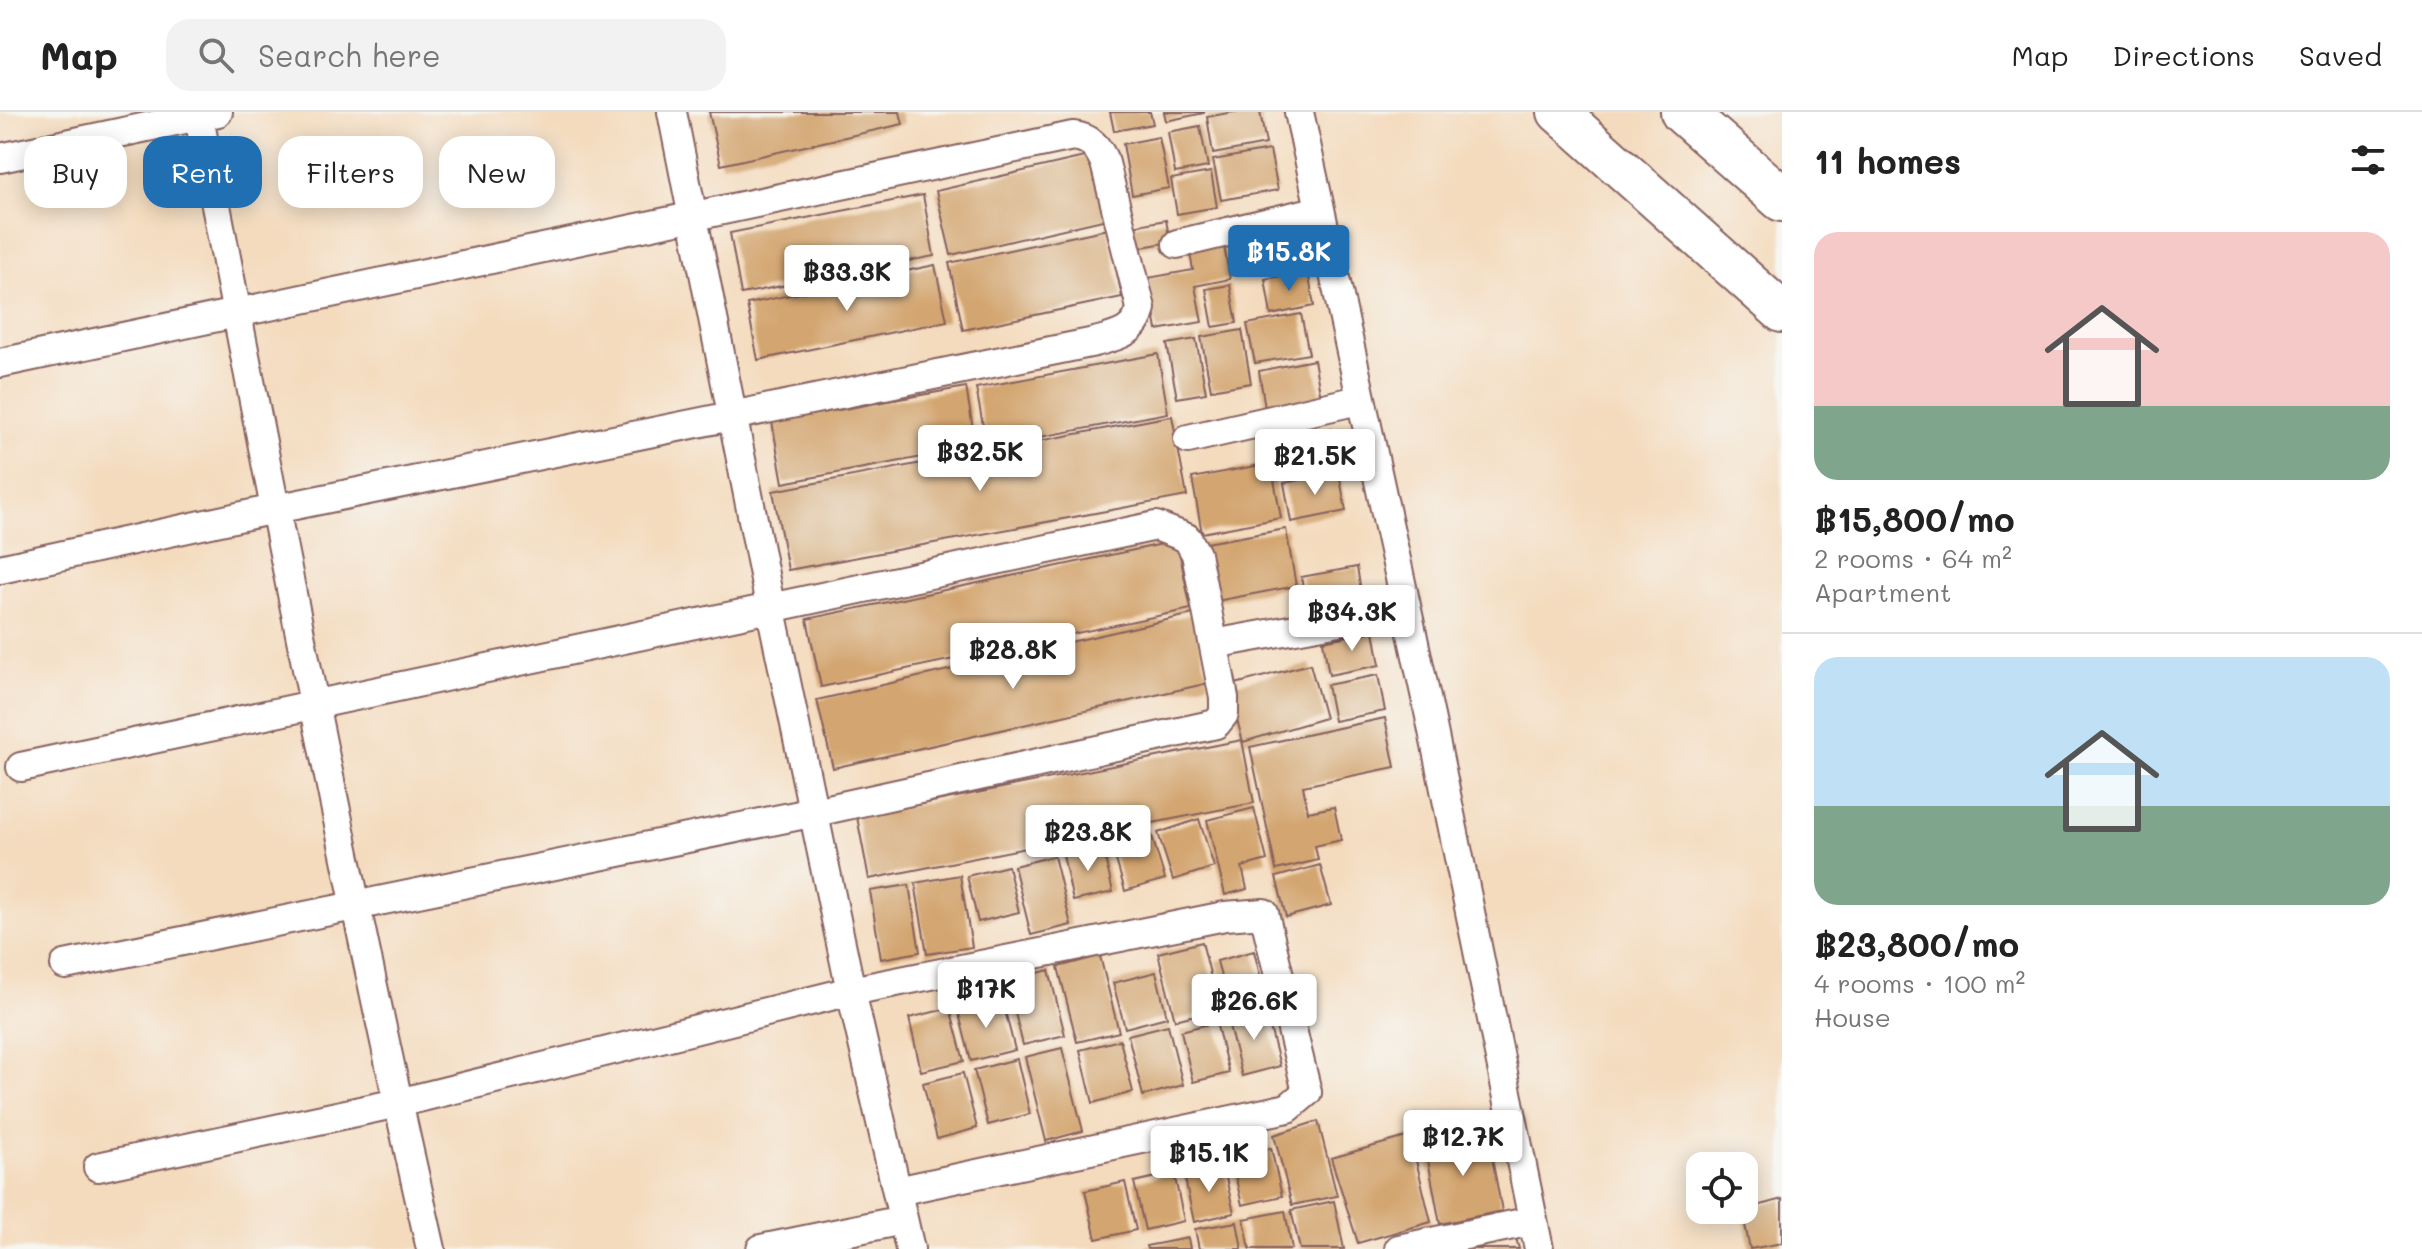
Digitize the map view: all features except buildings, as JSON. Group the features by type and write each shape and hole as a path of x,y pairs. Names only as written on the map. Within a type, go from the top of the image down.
{"highway":[{"path":"1683,112 1782,199"}],"main road":[{"path":"1558,112 1782,312"}],"street":[{"path":"672,112 735,415 771,610 851,991 910,1249"},
{"path":"1299,112 1515,1122 1539,1249"},
{"path":"0,158 205,113 234,313 356,907 431,1249"},
{"path":"0,363 1073,136 1086,137 1098,148 1105,163 1141,308 1139,320 1128,332 1116,337 275,509 0,569"},
{"path":"1177,244 1320,210"},
{"path":"1188,439 1359,400"},
{"path":"21,767 1156,526 1187,538 1196,554 1224,698 1224,714 1216,724 815,812 65,965"},
{"path":"1230,641 1405,609"},
{"path":"98,1167 398,1103 851,991 1252,912 1264,913 1270,924 1307,1092 1302,1100 1288,1108 897,1191"},
{"path":"761,1249 903,1220"},
{"path":"1399,1249 1532,1221"}]}
